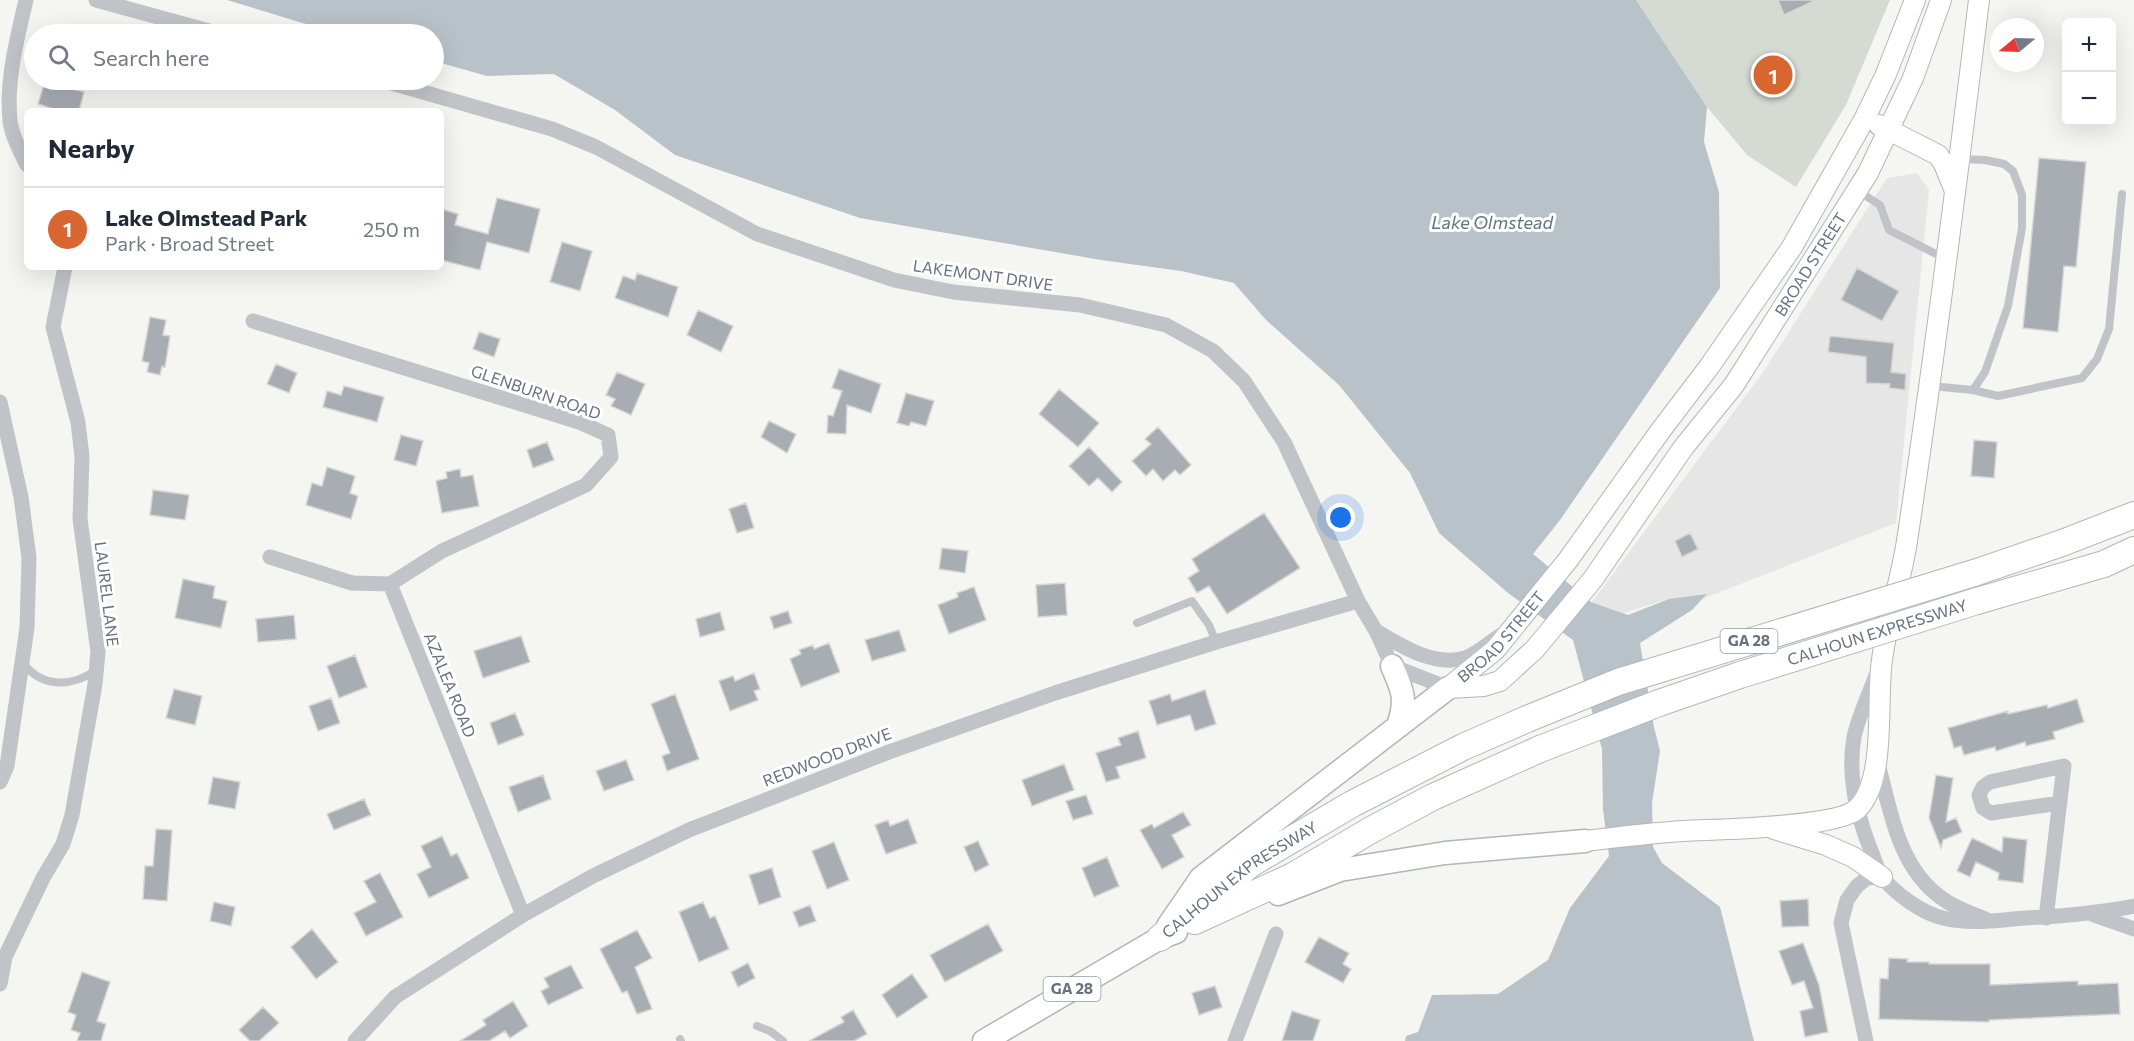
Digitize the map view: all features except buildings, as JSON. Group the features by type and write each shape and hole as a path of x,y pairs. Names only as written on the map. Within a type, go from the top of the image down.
{"highway":[{"name":"CALHOUN EXPRESSWAY","path":"1160,938 1252,863 1352,804 1463,747 1527,719 1618,682 1974,573 2134,515"},
{"name":"CALHOUN EXPRESSWAY","path":"1160,938 1293,876 1433,797 1540,749 1730,678 2104,564 2134,550"}],"main road":[{"name":"BROAD STREET","path":"1448,688 1494,650 1568,560 1709,367 1792,247 1865,118 1886,74 1915,0"},
{"name":"BROAD STREET","path":"1448,688 1484,686 1500,681 1535,649 1593,579 1683,448 1734,385 1857,191 1913,78 1941,0"},
{"path":"1160,938 1340,870 1445,853 1842,818 1857,809 1868,796 1872,785 1882,660 1905,550 1930,386 1979,0"},
{"path":"1865,118 1938,155 1944,164 1955,193"},
{"path":"1392,666 1404,700 1398,726"},
{"path":"1160,938 1201,878 1448,688"},
{"path":"1765,826 1826,845 1853,857 1882,877"},
{"name":"GA 28","path":"984,1041 1160,938"}],"street":[{"path":"24,159 10,122 11,65 26,0"},
{"path":"96,0 184,24"},
{"name":"LAKEMONT DRIVE","path":"416,90 552,129 596,147 757,234 894,280 953,292 1080,305 1166,325 1213,351 1244,381 1284,442 1358,602 1376,631 1392,666"},
{"name":"LAUREL LANE","path":"0,984 5,957 43,878 63,844 72,815 94,695 98,652 80,519 82,457 78,422 53,327 64,270"},
{"name":"GLENBURN ROAD","path":"253,321 579,422 608,435 611,457 586,485 442,551 390,584"},
{"path":"0,402 21,497 29,558 27,628 7,766 0,782"},
{"path":"270,557 352,583 390,584"},
{"name":"AZALEA ROAD","path":"390,584 523,915"},
{"name":"REDWOOD DRIVE","path":"355,1041 395,997 523,915 593,876 689,830 889,752 1033,701 1216,642 1358,602"},
{"name":"LAKEMONT DRIVE","path":"1376,631 1412,652 1440,659 1465,658 1512,628"},
{"path":"1882,660 1858,722 1854,739 1852,783 1857,809 1882,877 1897,892 1921,909 1941,918 1962,922 2091,914 2134,906"},
{"path":"1392,666 1448,688"},
{"path":"1876,756 1892,819 1909,863 1920,880 1944,900 1990,921"},
{"path":"2046,918 2060,803 2064,766 1990,782 1983,787 1979,795 1983,808 1990,813 2060,803"},
{"path":"1866,1041 1841,922 1847,900 1857,886 1867,878 1882,877"},
{"path":"2091,914 2134,929"},
{"path":"1235,1041 1276,934"}],"lane":[{"path":"1960,159 1985,160 2004,164 2013,171 2022,195 2022,228 2008,306 1985,372 1973,390"},
{"path":"1857,191 1880,205 1889,230 1947,260"},
{"path":"1930,386 1973,390 1998,396 2082,378 2097,359 2109,329 2122,194"},
{"path":"1137,623 1192,601 1209,625 1216,642"},
{"path":"22,662 35,675 54,683 76,681 96,670"},
{"path":"758,1026 770,1031 783,1041"}],"shaded area":[{"path":"1636,0 1890,0 1846,105 1796,187 1747,155 1707,107"},
{"path":"1917,173 1929,190 1896,523 1702,599 1669,599 1623,613 1592,602 1764,371 1887,178"}],"water":[{"name":"Lake Olmstead","path":"227,0 1636,0 1707,107 1704,142 1719,192 1720,288 1560,520 1533,554 1591,602 1628,615 1669,599 1707,594 1692,610 1640,643 1660,751 1652,803 1653,847 1662,863 1720,907 1754,1041 1405,1041 1406,1036 1418,1032 1432,995 1498,994 1548,960 1570,908 1609,856 1603,809 1602,749 1573,640 1508,593 1439,533 1410,473 1339,385 1266,320 1234,283 1181,271 1101,260 860,218 675,155 615,110 554,74 487,76 444,64 444,24 306,24"}],"place":[{"name":"Lake Olmstead Park","path":"1773,75"}]}
